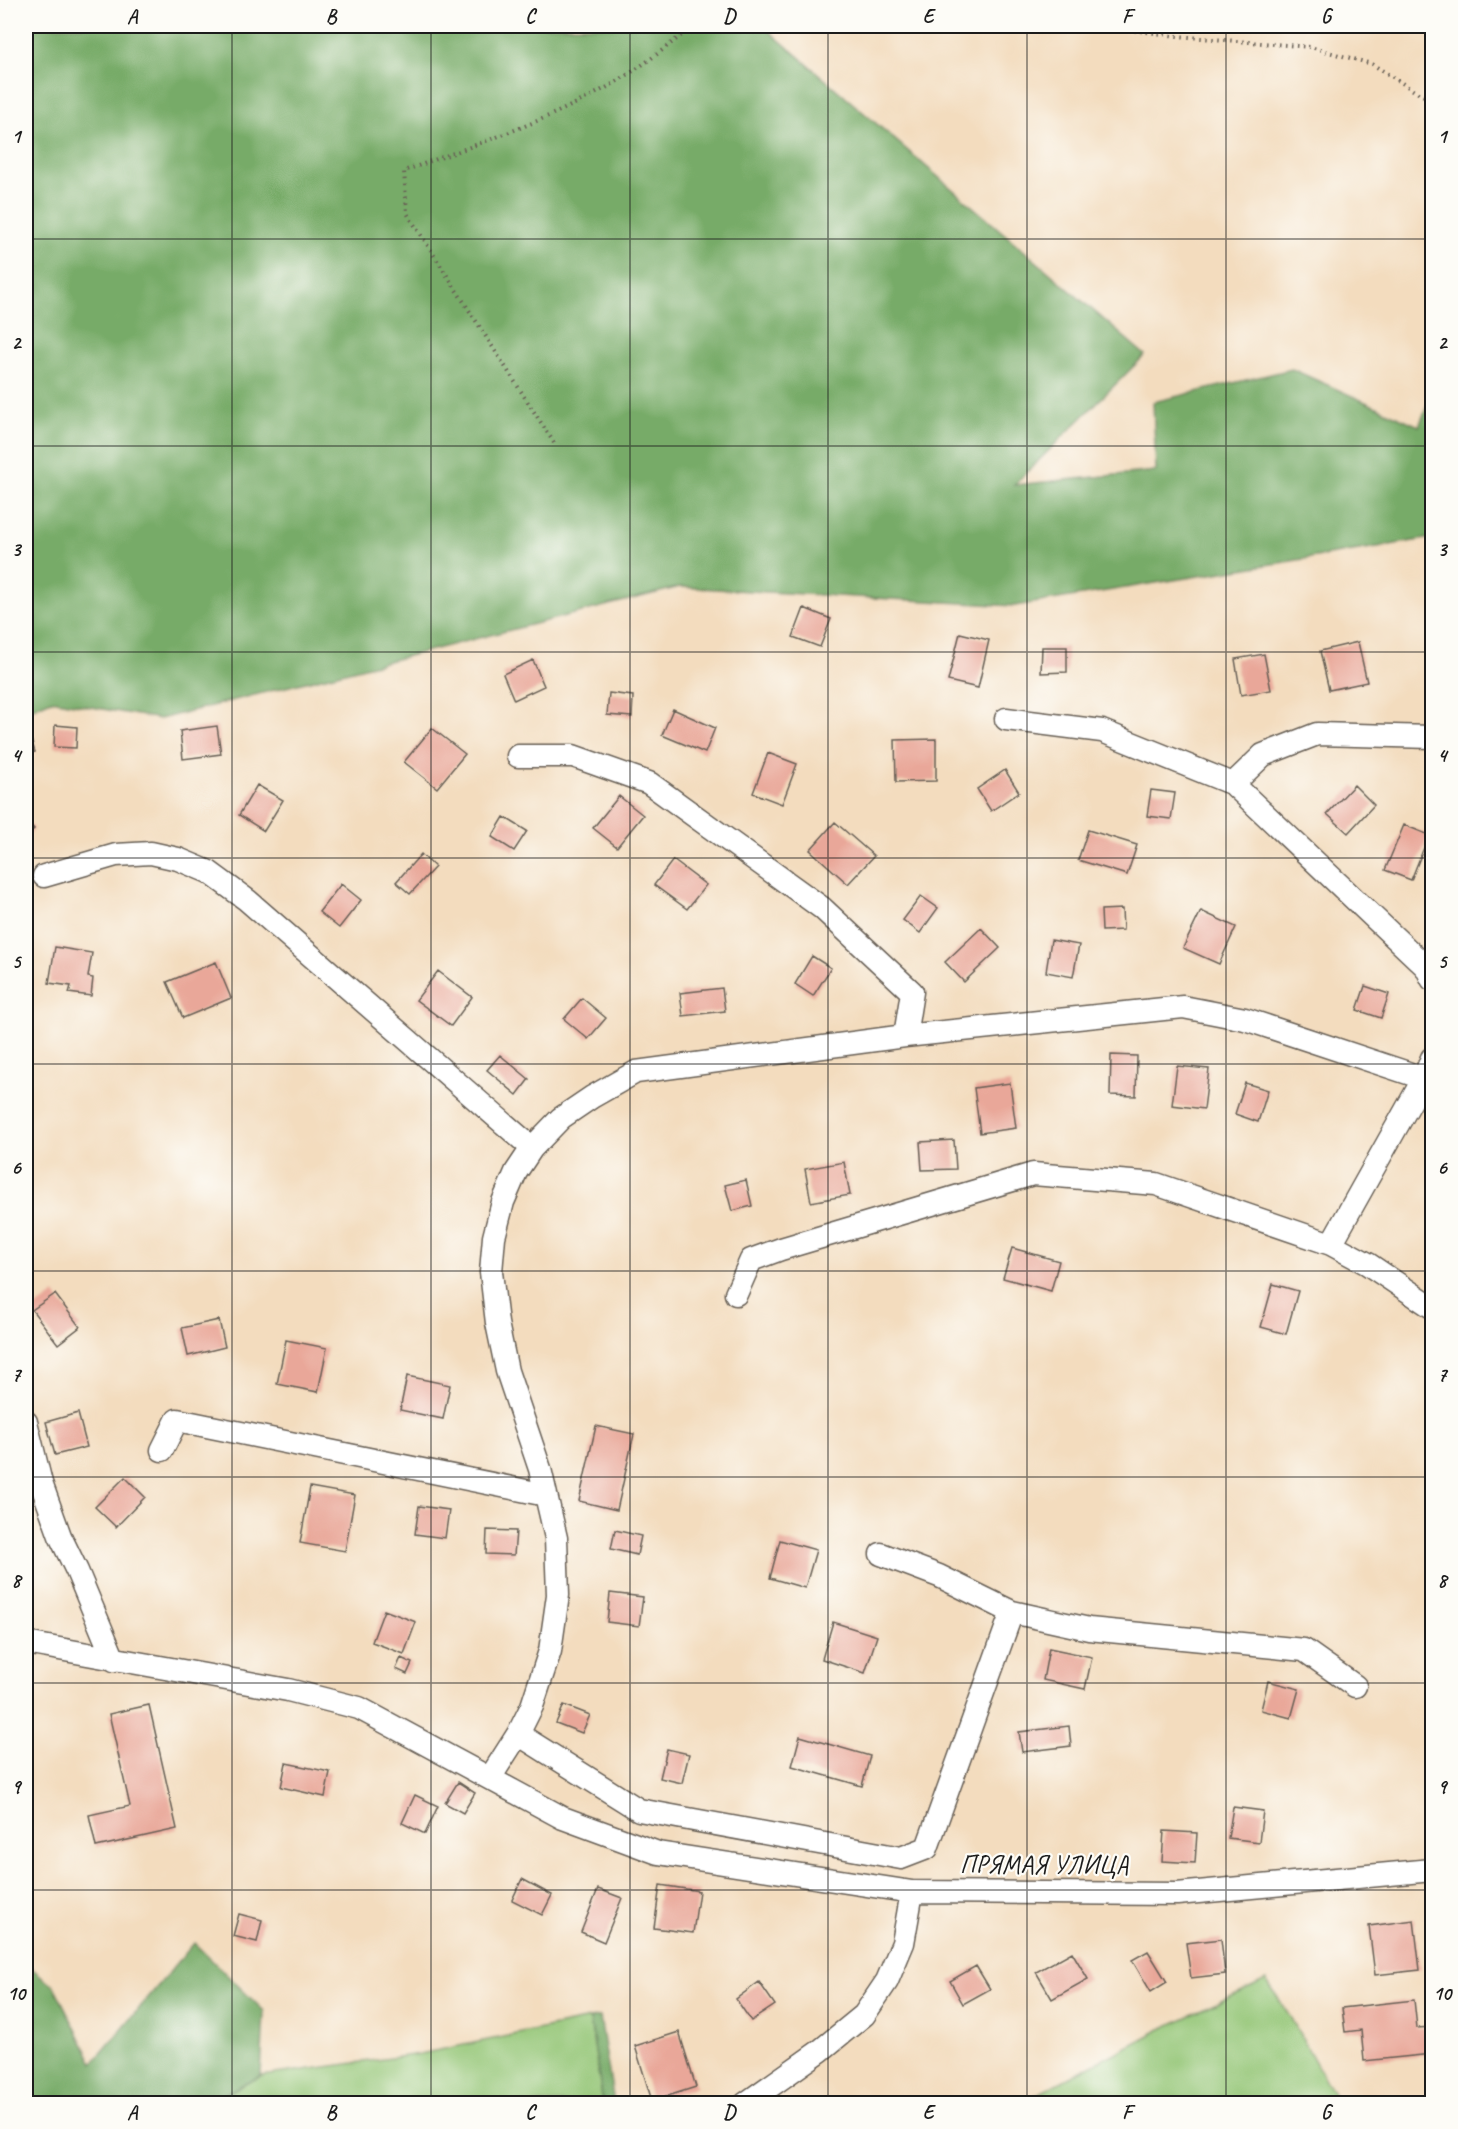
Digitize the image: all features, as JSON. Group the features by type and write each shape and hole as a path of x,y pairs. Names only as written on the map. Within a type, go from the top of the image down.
{"street":[{"path":"1006,719 1102,731 1233,784 1426,967 1432,979"},
{"path":"1233,784 1263,755 1317,734 1432,737"},
{"path":"518,756 573,756 649,783 822,908 912,992 905,1036"},
{"path":"44,876 116,855 150,853 178,859 209,872 247,900 532,1149"},
{"path":"490,1778 518,1734 532,1706 550,1651 558,1595 556,1538 540,1469 507,1371 496,1323 491,1272 494,1237 503,1202 516,1172 532,1149 561,1118 592,1097 636,1072 905,1036 1183,1007 1245,1019 1430,1072 1331,1244"},
{"path":"736,1294 751,1260 1033,1174 1156,1184 1331,1244 1368,1264 1432,1307"},
{"path":"162,1450 177,1420 546,1495"},
{"path":"26,1422 41,1484 60,1536 114,1660"},
{"path":"881,1554 939,1576 1012,1612 1089,1629 1304,1650 1355,1686"},
{"path":"518,1734 639,1810 901,1858 927,1848 1012,1612"},
{"name":"ПРЯМАЯ УЛИЦА","path":"26,1643 288,1690 359,1708 563,1818 658,1853 912,1892 1177,1894 1432,1870"},
{"path":"745,2103 820,2052 864,2015 887,1981 903,1943 912,1892"}],"path":[{"path":"554,443 407,213 404,171 540,120 612,84 693,26"},
{"path":"1099,26 1177,36 1310,47 1372,64 1432,100"}],"green space":[{"path":"26,26 763,26 1145,355 1014,485 1156,471 1153,402 1292,369 1419,426 1432,394 1432,538 1015,606 680,587 160,719 51,700 26,711"},
{"path":"194,1943 264,2011 261,2076 205,2103 26,2103 26,1964 54,1986 93,2063"},
{"path":"1266,1980 1288,2013 1338,2103 1021,2103 1157,2031"},
{"path":"600,2017 614,2103 603,2103 590,2019"},
{"path":"590,2019 603,2103 205,2104 261,2076 420,2054"}],"building":[{"path":"804,608 831,619 820,647 793,637"},
{"path":"960,633 989,640 978,688 948,681"},
{"path":"1358,642 1367,682 1329,690 1320,651"},
{"path":"1042,647 1067,647 1067,672 1041,673"},
{"path":"1264,654 1271,690 1241,695 1235,659"},
{"path":"533,660 544,686 514,700 503,674"},
{"path":"609,693 633,696 632,717 607,715"},
{"path":"673,709 715,728 705,753 662,735"},
{"path":"55,725 77,727 76,748 54,747"},
{"path":"217,726 221,754 183,759 180,731"},
{"path":"432,728 465,754 437,788 404,762"},
{"path":"30,736 35,752 26,755 26,738"},
{"path":"936,739 936,781 896,782 895,740"},
{"path":"768,753 797,764 782,804 753,793"},
{"path":"1005,770 1019,792 991,811 977,789"},
{"path":"257,785 283,800 264,831 239,815"},
{"path":"1354,785 1374,805 1348,833 1327,814"},
{"path":"1151,790 1175,793 1171,819 1147,816"},
{"path":"619,796 643,815 617,847 593,828"},
{"path":"504,817 527,831 514,851 492,837"},
{"path":"26,820 34,829 26,837"},
{"path":"835,822 874,856 848,884 810,850"},
{"path":"1404,825 1429,835 1411,880 1385,870"},
{"path":"1088,830 1137,845 1127,875 1078,860"},
{"path":"421,854 435,867 410,894 396,882"},
{"path":"673,860 706,885 687,909 654,885"},
{"path":"341,884 361,900 339,928 319,912"},
{"path":"921,896 938,908 920,933 903,920"},
{"path":"1122,909 1123,930 1102,931 1101,910"},
{"path":"1201,911 1236,927 1219,964 1183,948"},
{"path":"981,928 1000,948 964,982 945,962"},
{"path":"1051,940 1079,945 1073,977 1046,972"},
{"path":"55,947 92,953 88,977 93,978 91,996 69,993 71,986 49,983"},
{"path":"812,956 831,968 813,996 795,984"},
{"path":"216,962 231,998 183,1018 167,982"},
{"path":"438,971 472,997 451,1026 416,1000"},
{"path":"1365,986 1389,994 1381,1018 1357,1010"},
{"path":"722,988 725,1011 683,1016 680,993"},
{"path":"582,998 606,1018 588,1039 564,1019"},
{"path":"500,1055 529,1079 517,1095 487,1070"},
{"path":"1111,1055 1137,1056 1136,1096 1110,1095"},
{"path":"1177,1066 1209,1069 1204,1109 1172,1105"},
{"path":"1010,1083 1016,1128 980,1133 974,1088"},
{"path":"1245,1083 1268,1090 1258,1122 1235,1114"},
{"path":"954,1140 956,1169 922,1170 920,1142"},
{"path":"844,1162 850,1195 811,1202 805,1169"},
{"path":"746,1180 752,1206 732,1211 725,1185"},
{"path":"1012,1248 1059,1261 1051,1291 1003,1278"},
{"path":"1273,1284 1298,1291 1286,1334 1261,1327"},
{"path":"55,1294 80,1327 58,1344 32,1310"},
{"path":"219,1320 225,1347 188,1356 182,1328"},
{"path":"286,1340 327,1348 318,1392 277,1384"},
{"path":"407,1376 450,1385 443,1419 400,1410"},
{"path":"78,1413 87,1447 55,1455 46,1422"},
{"path":"596,1426 634,1434 617,1510 579,1501"},
{"path":"125,1477 145,1497 116,1527 95,1507"},
{"path":"310,1487 355,1495 345,1551 300,1543"},
{"path":"419,1506 449,1510 445,1538 415,1534"},
{"path":"487,1530 516,1531 514,1555 486,1554"},
{"path":"615,1530 641,1536 637,1555 611,1549"},
{"path":"780,1540 816,1550 805,1588 770,1578"},
{"path":"610,1593 643,1597 639,1626 607,1622"},
{"path":"384,1610 416,1622 404,1654 372,1642"},
{"path":"833,1622 877,1636 865,1673 822,1659"},
{"path":"1049,1648 1092,1657 1085,1689 1043,1680"},
{"path":"401,1658 412,1663 407,1674 396,1669"},
{"path":"1268,1681 1299,1689 1291,1718 1261,1710"},
{"path":"149,1705 177,1829 96,1847 89,1815 130,1806 109,1714"},
{"path":"564,1705 590,1715 582,1733 556,1723"},
{"path":"1069,1726 1071,1746 1022,1752 1019,1732"},
{"path":"800,1736 870,1756 862,1786 792,1766"},
{"path":"667,1749 689,1754 682,1783 660,1778"},
{"path":"286,1763 330,1772 325,1797 281,1787"},
{"path":"458,1782 475,1793 463,1813 445,1803"},
{"path":"415,1795 438,1806 425,1834 402,1823"},
{"path":"1233,1807 1263,1811 1259,1842 1228,1838"},
{"path":"1164,1831 1197,1833 1195,1863 1162,1861"},
{"path":"522,1879 552,1895 542,1915 512,1900"},
{"path":"660,1885 699,1891 693,1933 654,1928"},
{"path":"598,1889 622,1898 604,1942 581,1932"},
{"path":"239,1914 262,1920 257,1942 233,1936"},
{"path":"1414,1920 1420,1970 1375,1975 1369,1926"},
{"path":"1221,1939 1225,1974 1191,1978 1186,1943"},
{"path":"1148,1951 1167,1982 1151,1992 1132,1960"},
{"path":"1072,1952 1088,1979 1052,1999 1036,1972"},
{"path":"976,1966 990,1989 963,2004 950,1981"},
{"path":"759,1982 775,2005 751,2021 736,1999"},
{"path":"1414,2000 1417,2028 1432,2027 1432,2054 1364,2061 1361,2030 1345,2032 1342,2008"},
{"path":"679,2032 696,2087 652,2101 635,2046"}]}
